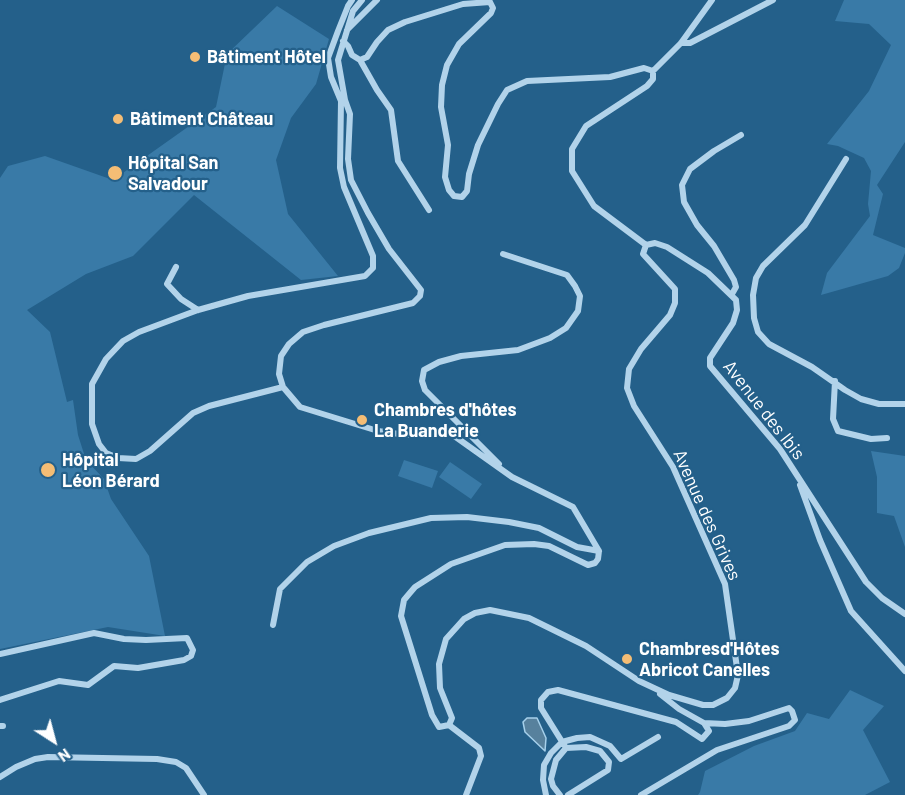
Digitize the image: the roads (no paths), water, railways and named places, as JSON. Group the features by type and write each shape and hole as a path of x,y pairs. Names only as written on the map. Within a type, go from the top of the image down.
{"street":[{"path":"352,0 328,58 331,77 350,114 348,159 351,180 390,249 421,290 420,296 412,303 303,332 288,344 281,356 279,374 283,387 300,407 378,431 406,435 450,433 512,477 573,507 600,551 595,563 588,565 549,546 506,545 451,564 415,587 401,608 401,616 432,715 439,727 449,725 479,748 481,756 466,795"},
{"path":"283,387 209,406 193,413 150,451 136,459 118,458 106,453 99,444 92,424 92,384 106,359 123,340 198,310 248,296 365,276 373,268 373,255 344,187 340,168 343,100 338,60 353,11 362,0"},
{"path":"346,30 377,0"},
{"path":"712,0 681,43 653,71 653,79 647,86 586,126 572,149 572,171 594,206 646,245 655,243 667,247 708,273 732,294 736,287 734,279 684,202 682,185 690,169 741,135"},
{"path":"681,43 690,43 773,0"},
{"path":"360,60 367,57 388,30 405,22 464,4 490,2 491,14 459,44 447,65 442,85 441,107 448,145 445,177 449,190 454,196 462,197 467,191 469,174 478,145 507,90 527,81 610,77 644,68 653,71"},
{"path":"343,41 352,55 360,60 391,110 398,161 429,210"},
{"path":"846,159 805,225 763,266 756,278 753,295 754,318 758,332 769,344 835,381 845,390 861,399 879,404 905,404"},
{"name":"Avenue des Grives","path":"646,245 642,254 675,289 675,303 670,315 641,349 629,369 627,388 634,406 673,467 725,584 738,675 735,688 727,698 713,705 703,705 654,690"},
{"path":"504,254 567,275 580,296 578,311 566,328 550,338 518,351 461,356 439,362 424,370 422,381 425,390 512,477"},
{"path":"176,267 167,284 181,299 198,310"},
{"name":"Avenue des Ibis","path":"732,294 736,300 737,310 733,323 710,358 710,366 780,449 797,476"},
{"path":"835,381 833,419 838,431 871,439 887,438"},
{"path":"797,476 866,582 882,598 905,614"},
{"path":"797,476 812,521 851,611 905,671"},
{"path":"273,625 280,589 308,562 334,546 369,533 431,518 467,517 509,522 539,528 577,547 600,551"},
{"path":"449,725 452,718 440,688 439,664 446,639 464,620 475,613 490,610 530,618 586,646 679,709 705,723 725,724 749,721 789,708 792,711 795,720 789,726 717,750 641,795"},
{"path":"0,654 94,633 124,639 187,638 193,650 191,656 184,660 138,668 114,666 88,685 59,681 0,700"},
{"path":"564,745 541,708 541,700 548,692 558,690 676,722 702,739 709,731 705,723"},
{"path":"537,795 545,793 544,765 551,753 577,738 596,738 610,746 621,759 658,737"},
{"path":"560,795 552,786 551,780 556,760 564,745"},
{"path":"564,745 595,748 606,756 609,762 608,770 568,795"},
{"path":"0,777 16,766 34,759 48,757 157,759 176,762 186,768 204,795"}],"place":[{"name":"Bâtiment Hôtel","path":"195,57"},
{"name":"Bâtiment Château","path":"118,119"},
{"name":"Hôpital San Salvadour","path":"115,173"},
{"name":"Chambres d'hôtes La Buanderie","path":"362,420"},
{"name":"Hôpital Léon Bérard","path":"48,470"},
{"name":"Chambresd'Hôtes Abricot Canelles","path":"627,659"}]}
